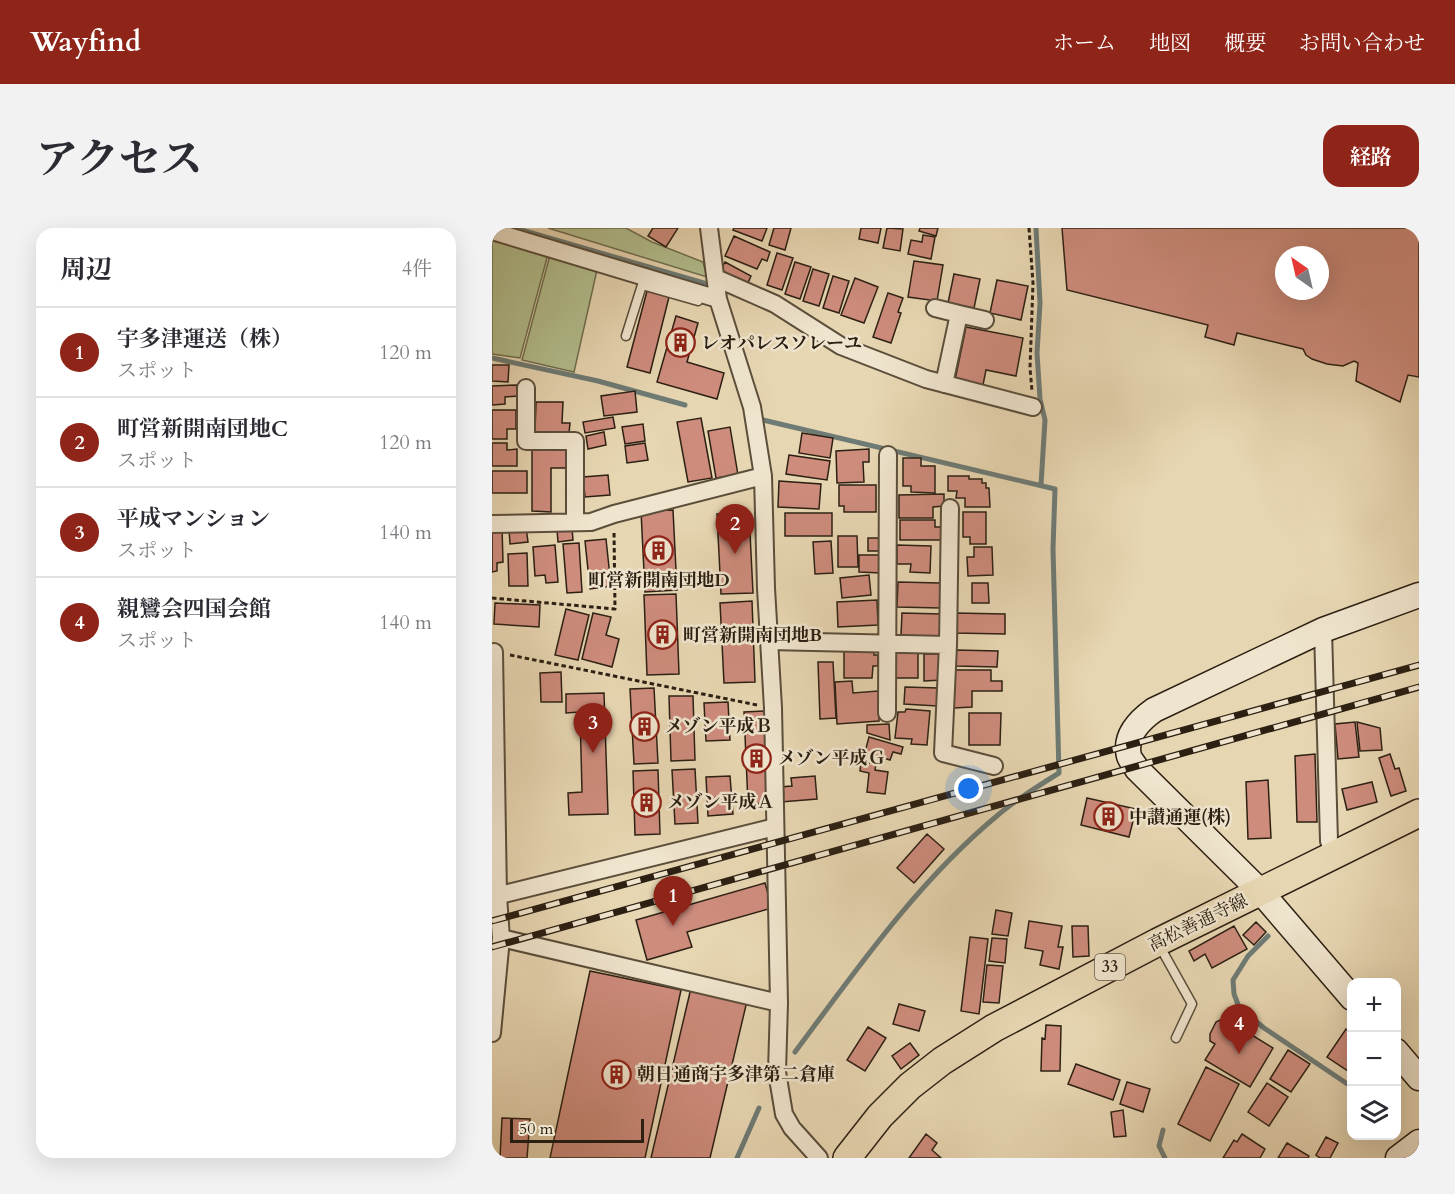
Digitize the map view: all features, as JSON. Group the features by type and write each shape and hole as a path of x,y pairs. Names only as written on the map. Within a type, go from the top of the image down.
{"main road":[{"name":"高松善通寺線","path":"847,1158 880,1116 910,1086 942,1061 1003,1023 1158,942 1414,816"}],"street":[{"path":"709,228 718,292 752,408 763,476 773,708 777,1072 784,1114 792,1128 819,1158"},
{"path":"492,231 718,292 775,304 841,346 926,379 1033,407"},
{"path":"935,309 985,320"},
{"path":"944,384 959,314"},
{"path":"526,388 526,441 575,441 575,522"},
{"path":"887,713 888,455"},
{"path":"492,524 591,522 763,476"},
{"path":"950,508 948,645 943,753 994,766"},
{"path":"1347,992 1261,892 1137,769 1129,756 1130,741 1140,720 1154,710 1323,630 1419,595"},
{"path":"1323,630 1329,841 1334,855"},
{"path":"769,641 948,645"},
{"path":"492,1033 501,938 495,896 494,652"},
{"path":"495,896 775,827"},
{"path":"501,938 778,1003"},
{"path":"1401,1057 1419,1078"},
{"path":"1398,1158 1419,1142"}],"lane":[{"path":"626,336 642,285 718,292"},
{"path":"1158,942 1192,1004 1176,1038"}],"path":[{"path":"1029,228 1033,283 1030,368 1033,407"},
{"path":"492,598 615,609 614,514"},
{"path":"494,652 773,708"}],"green space":[{"path":"548,228 626,228 652,242 703,262 707,277"},
{"path":"492,238 548,254 520,358 492,354"},
{"path":"550,255 597,270 574,372 522,360"}],"building":[{"path":"653,228 678,228 666,247 648,236"},
{"path":"734,228 767,228 762,241 733,230"},
{"path":"774,228 791,228 785,250 769,245"},
{"path":"861,228 881,228 878,243 859,239"},
{"path":"887,228 903,229 900,251 883,248"},
{"path":"920,228 938,228 936,236 919,231"},
{"path":"1062,228 1419,228 1419,377 1408,375 1400,402 1356,381 1358,363 1354,361 1343,366 1327,364 1312,359 1303,349 1237,333 1234,345 1205,337 1208,325 1067,290"},
{"path":"923,235 935,237 931,259 908,254 911,240 922,242"},
{"path":"734,236 770,252 767,261 762,259 757,269 725,256"},
{"path":"777,253 793,258 782,290 767,285"},
{"path":"914,261 943,265 937,301 908,297"},
{"path":"725,262 751,276 747,285 720,271"},
{"path":"795,262 811,267 800,299 785,294"},
{"path":"813,269 829,274 819,306 803,301"},
{"path":"954,274 980,279 974,308 948,303"},
{"path":"833,276 849,281 839,313 823,308"},
{"path":"855,278 878,287 864,323 841,315"},
{"path":"997,280 1028,286 1021,320 990,313"},
{"path":"647,291 669,297 650,373 627,367"},
{"path":"888,293 903,298 898,312 901,313 891,343 873,337"},
{"name":"レオパレスソレーユ","path":"676,316 698,323 687,362 724,373 717,399 657,382"},
{"path":"966,327 1023,338 1016,376 986,370 983,385 955,380"},
{"path":"492,365 509,365 508,382 492,381"},
{"path":"517,385 518,396 505,397 505,404 492,405 492,386"},
{"path":"635,391 637,412 604,416 601,396"},
{"path":"536,402 563,402 562,423 570,423 569,433 535,432"},
{"path":"492,410 516,410 516,429 507,429 507,439 492,439"},
{"path":"613,417 615,428 585,433 583,422"},
{"path":"701,418 712,478 688,482 677,422"},
{"path":"643,424 645,441 625,444 622,427"},
{"path":"730,427 738,475 716,478 708,431"},
{"path":"604,432 606,445 588,449 586,436"},
{"path":"802,433 833,438 830,458 799,453"},
{"path":"492,443 507,443 507,450 517,449 517,466 492,466"},
{"path":"645,443 648,460 627,463 625,446"},
{"path":"532,445 569,445 568,468 551,468 551,512 532,511"},
{"path":"869,449 869,462 863,462 864,482 837,483 836,451"},
{"path":"789,455 830,461 827,480 786,474"},
{"path":"903,458 921,458 921,466 935,466 935,493 911,492 911,486 903,486"},
{"path":"492,471 527,471 527,493 492,493"},
{"path":"608,475 610,495 585,497 583,477"},
{"path":"948,476 969,476 969,479 982,479 982,483 986,483 986,488 989,488 990,507 965,507 965,498 956,498 957,491 948,491"},
{"path":"779,481 821,484 819,509 778,507"},
{"path":"839,485 876,485 876,512 844,512 844,506 839,506"},
{"path":"944,494 944,506 933,507 933,518 899,518 899,495"},
{"name":"町営新開南団地D","path":"673,510 677,590 645,592 641,511"},
{"path":"963,512 986,512 986,544 970,544 970,537 963,537"},
{"path":"749,513 753,593 721,594 717,514"},
{"path":"785,513 832,513 832,536 785,536"},
{"path":"900,520 935,520 935,527 942,527 942,540 900,540"},
{"path":"492,527 502,527 503,562 497,563 497,571 492,572"},
{"path":"526,527 528,542 510,544 509,529"},
{"path":"572,528 573,540 558,542 557,530"},
{"path":"838,536 857,536 858,567 838,567"},
{"path":"868,538 881,538 882,551 868,551"},
{"path":"606,539 611,586 590,589 585,541"},
{"path":"831,541 833,573 815,574 813,542"},
{"path":"579,543 582,592 567,593 563,544"},
{"path":"555,545 558,582 546,583 545,575 535,576 533,547"},
{"path":"897,545 931,546 930,573 910,572 911,564 897,564"},
{"path":"974,547 992,547 993,575 968,576 967,557 974,557"},
{"path":"527,553 528,586 509,586 508,554"},
{"path":"859,555 881,555 881,573 859,572"},
{"path":"869,575 871,595 842,598 840,578"},
{"path":"898,582 940,583 940,608 897,607"},
{"path":"972,583 988,583 989,603 972,603"},
{"name":"町営新開南団地B","path":"676,594 679,674 647,675 644,595"},
{"path":"877,600 878,625 838,627 837,602"},
{"path":"752,601 755,682 724,683 720,603"},
{"path":"495,603 540,605 539,627 494,624"},
{"path":"566,609 589,615 578,660 555,655"},
{"path":"593,613 611,617 606,635 619,639 612,667 582,659"},
{"path":"902,613 942,614 941,637 901,635"},
{"path":"955,613 1005,614 1005,634 954,633"},
{"path":"844,647 874,647 874,655 878,655 878,666 873,666 872,678 844,678"},
{"path":"896,650 918,650 918,678 896,678"},
{"path":"956,650 998,651 997,667 956,666"},
{"path":"924,654 942,654 942,680 924,681"},
{"path":"818,662 833,662 836,718 820,719"},
{"path":"953,670 991,670 991,681 1002,681 1002,691 972,691 972,707 954,708"},
{"path":"561,672 562,702 541,702 540,673"},
{"path":"852,681 853,693 878,691 879,721 837,724 835,682"},
{"path":"905,687 938,688 937,706 904,704"},
{"name":"メゾン平成Ｂ","path":"654,688 658,763 634,764 630,689"},
{"path":"604,693 608,814 569,815 568,793 582,792 580,712 566,713 566,694"},
{"path":"669,696 693,696 695,760 671,761"},
{"path":"728,702 730,740 706,741 704,703"},
{"path":"906,709 930,711 927,745 911,744 912,739 895,738 898,712 905,712"},
{"name":"メゾン平成Ｇ","path":"766,711 769,803 748,804 744,712"},
{"path":"969,713 1001,713 1000,745 969,745"},
{"path":"1355,722 1359,757 1338,759 1335,724"},
{"path":"1357,722 1380,728 1382,750 1360,751"},
{"path":"889,724 890,740 867,733 867,725"},
{"path":"869,737 903,747 901,754 893,752 890,760 865,752"},
{"path":"1315,754 1317,822 1297,822 1295,756"},
{"path":"1390,754 1395,769 1399,768 1406,791 1391,796 1379,758"},
{"path":"861,762 876,764 875,770 888,772 885,794 867,792 869,773 860,771"},
{"path":"695,769 698,823 675,824 672,770"},
{"name":"メゾン平成Ａ","path":"658,770 660,834 635,835 633,771"},
{"path":"730,776 733,814 708,816 706,777"},
{"path":"815,776 817,799 781,802 780,787 792,786 791,778"},
{"path":"1268,780 1271,838 1248,839 1246,782"},
{"path":"1372,782 1377,802 1347,810 1342,789"},
{"name":"中讃通運(株)","path":"1087,798 1136,809 1129,837 1081,825"},
{"path":"927,834 944,849 914,883 897,868"},
{"path":"765,883 772,908 687,932 692,947 647,960 636,920"},
{"path":"996,910 1012,913 1008,936 992,934"},
{"path":"1029,921 1062,926 1058,947 1063,947 1059,969 1040,965 1043,951 1025,948"},
{"path":"1256,922 1266,932 1254,945 1243,935"},
{"path":"1072,926 1088,926 1089,956 1073,957"},
{"path":"1234,926 1247,949 1212,968 1205,954 1194,961 1189,951"},
{"path":"970,937 988,939 979,1014 961,1011"},
{"path":"992,938 1007,939 1005,963 989,961"},
{"path":"987,965 1003,966 999,1003 983,1002"},
{"name":"朝日通商宇多津第二倉庫","path":"590,971 681,990 645,1158 550,1158"},
{"path":"691,988 747,1001 710,1158 651,1158"},
{"path":"899,1004 925,1011 919,1031 893,1024"},
{"path":"1224,1018 1273,1048 1250,1087 1205,1060 1215,1044 1210,1041 1210,1034 1216,1022"},
{"path":"1046,1025 1061,1026 1060,1071 1041,1071 1042,1038 1045,1039"},
{"path":"868,1027 886,1038 865,1071 847,1060"},
{"path":"1346,1029 1347,1030 1347,1070 1327,1057"},
{"path":"910,1043 919,1055 901,1069 892,1056"},
{"path":"1288,1050 1310,1064 1291,1092 1270,1079"},
{"path":"1076,1064 1120,1080 1113,1100 1068,1084"},
{"path":"1206,1067 1239,1084 1210,1141 1178,1124"},
{"path":"1127,1082 1150,1089 1143,1112 1120,1104"},
{"path":"1267,1083 1288,1097 1269,1126 1248,1112"},
{"path":"1123,1110 1126,1136 1114,1137 1111,1112"},
{"path":"502,1118 530,1119 527,1158 500,1158"},
{"path":"926,1134 937,1143 932,1150 941,1158 909,1158"},
{"path":"1242,1134 1265,1149 1260,1158 1223,1158 1234,1140 1237,1142"},
{"path":"1326,1137 1338,1143 1330,1158 1320,1158 1316,1155"},
{"path":"1287,1143 1309,1156 1308,1158 1278,1158"}],"waterway":[{"path":"515,228 714,286"},
{"path":"1036,228 1040,303 1037,353 1040,399 1045,420 1041,485"},
{"path":"492,358 598,381 685,405"},
{"path":"763,420 1055,489 1053,549 1059,773 1005,809 941,868 890,927 795,1052"},
{"path":"1268,936 1248,956 1233,980 1234,994 1239,1007 1264,1028 1351,1086"},
{"path":"737,1158 759,1108"},
{"path":"1163,1130 1159,1146 1165,1158"}],"railway":[{"path":"492,921 1419,665"},
{"path":"492,947 1419,687"}],"place":[{"name":"レオパレスソレーユ","path":"680,343"},
{"name":"町営新開南団地D","path":"659,551"},
{"name":"町営新開南団地C","path":"735,554"},
{"name":"町営新開南団地B","path":"662,635"},
{"name":"メゾン平成Ｂ","path":"644,726"},
{"name":"平成マンション","path":"593,753"},
{"name":"メゾン平成Ｇ","path":"757,758"},
{"name":"メゾン平成Ａ","path":"646,802"},
{"name":"中讃通運(株)","path":"1108,817"},
{"name":"宇多津運送（株）","path":"673,926"},
{"name":"親鸞会四国会館","path":"1239,1054"},
{"name":"朝日通商宇多津第二倉庫","path":"616,1074"}]}
